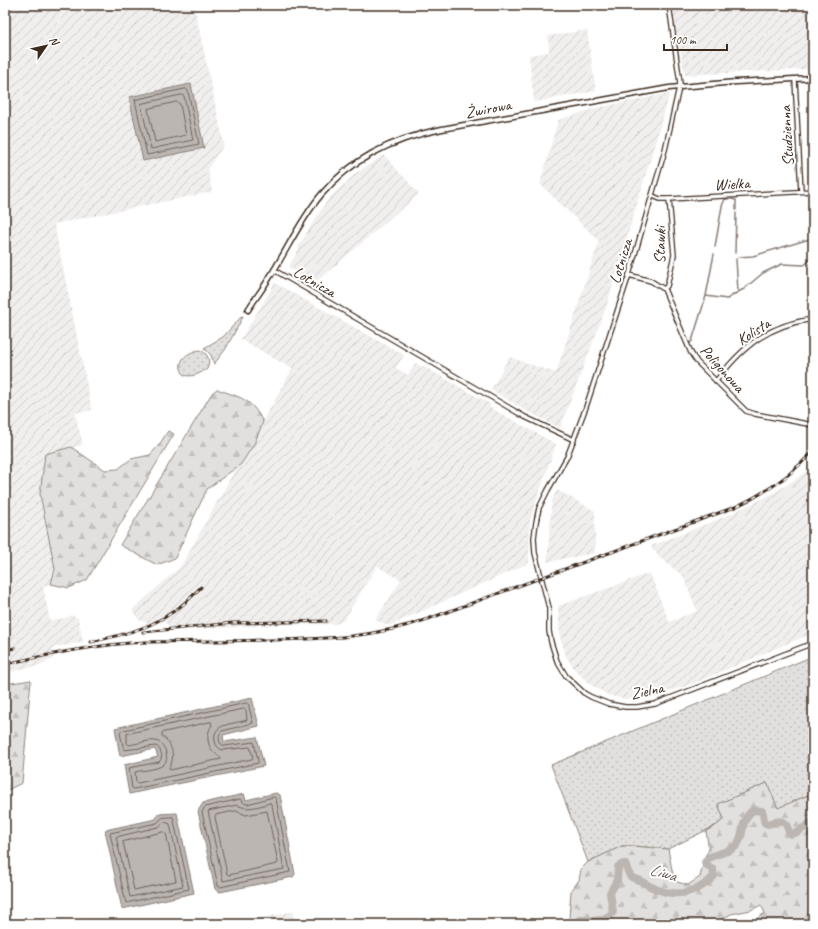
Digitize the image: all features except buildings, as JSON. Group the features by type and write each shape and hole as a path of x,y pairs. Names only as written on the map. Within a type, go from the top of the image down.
{"street":[{"path":"669,5 680,86"},
{"name":"Żwirowa","path":"248,310 274,270 304,217 322,194 351,167 367,156 403,139 422,133 680,86 813,78"},
{"name":"Studzienna","path":"795,80 801,191"},
{"name":"Lotnicza","path":"547,600 535,553 534,538 536,522 543,500 567,457 587,406 653,196 680,86"},
{"name":"Wielka","path":"653,196 660,199 669,199 813,191"},
{"name":"Stawki","path":"664,290 667,286 674,256 669,199"},
{"name":"Lotnicza","path":"274,270 525,417 574,440"},
{"path":"629,275 650,281 664,290"},
{"name":"Poligonowa","path":"664,290 691,353 697,362 741,407 749,412 813,425"},
{"name":"Kolista","path":"716,381 733,359 757,339 784,326 813,319"},
{"name":"Zielna","path":"547,600 551,642 554,654 561,669 584,693 601,702 618,706 637,707 655,704 813,643"}],"shaded area":[{"path":"5,5 194,5 224,145 208,168 212,192 54,224 92,410 75,413 83,445 45,454 40,494 55,569 51,584 43,586 50,621 71,615 78,618 83,642 52,648 53,658 42,665 5,673"},
{"path":"671,5 809,5 810,28 813,28 813,69 685,75"},
{"path":"809,5 813,5 813,28 810,28"},
{"path":"587,30 596,91 534,102 529,55 549,52 548,36"},
{"path":"670,93 606,308 560,428 491,390 509,357 556,373 599,241 540,184 558,120 596,108"},
{"path":"384,155 419,194 310,287 294,271 288,268 299,249 298,247 328,199 356,173"},
{"path":"275,283 404,355 396,368 408,375 416,363 422,367 423,366 490,404 489,407 556,444 530,520 529,563 389,626 375,620 401,580 377,566 344,620 336,624 275,625 174,630 169,628 163,618 150,624 139,620 132,610 181,566 292,369 241,339"},
{"path":"813,466 813,633 692,684 647,698 627,699 610,696 591,685 575,670 566,656 560,637 558,606 650,573 669,622 697,611 683,576 659,557 651,546 724,517 772,494"},
{"path":"557,490 595,511 595,553 547,562 552,500"},
{"path":"294,911 293,917 302,924 262,924 253,920"}],"green space":[{"path":"242,316 243,317 225,350 214,364 211,355 204,348 223,337"},
{"path":"200,350 207,355 209,360 207,369 193,375 184,375 181,366 183,358 190,353"},
{"path":"217,389 239,397 250,403 259,414 263,422 254,444 241,464 207,489 175,558 157,565 120,545 212,393"},
{"path":"168,431 174,434 87,580 69,588 51,584 55,569 40,494 45,454 71,447 105,470 118,469 131,459 150,455"},
{"path":"813,656 813,793 778,809 767,783 718,804 724,819 717,825 668,849 622,846 588,862 551,765"},
{"path":"31,680 22,783 5,791 5,684"},
{"path":"767,783 778,808 813,793 813,924 749,924 765,913 761,905 751,910 731,914 713,924 577,924 569,918 571,891 579,880 581,869 588,862 622,846 668,849 673,875 677,882 688,885 700,877 705,856 709,850 706,831 724,819 718,804"}],"water":[{"path":"191,84 204,148 143,161 129,97"},
{"path":"252,698 259,726 223,735 224,742 257,737 264,766 129,794 124,765 158,757 155,749 120,756 115,728"},
{"path":"276,793 280,795 295,874 293,877 220,892 215,889 198,811 203,803 244,794 246,800"},
{"path":"177,813 194,893 122,909 105,830 156,819 158,814"}],"waterway":[{"path":"715,247 722,206 725,199 728,199"},
{"path":"731,199 736,200 736,210"},
{"path":"735,253 736,213"},
{"path":"738,257 753,256 813,238"},
{"path":"689,344 692,341 706,296 714,254"},
{"path":"738,292 744,289 763,273 782,264 804,265 813,254"},
{"path":"706,296 727,299 738,292 736,259"},
{"name":"Liwa","path":"577,924 580,920 602,920 610,916 613,912 610,893 617,880 618,867 623,864 625,864 631,877 652,887 668,892 684,893 701,887 714,876 713,870 705,863 710,857 733,849 739,843 745,820 753,810 762,811 765,823 769,824 780,821 784,822 791,834 798,832 813,821"}],"railway":[{"path":"5,664 75,650 128,643 331,638 369,634 408,625 735,507 768,490 787,476 813,451"},
{"path":"91,642 138,630 164,618 189,599 201,587"},
{"path":"143,632 233,623 326,621"},
{"path":"5,650 15,648"}]}
